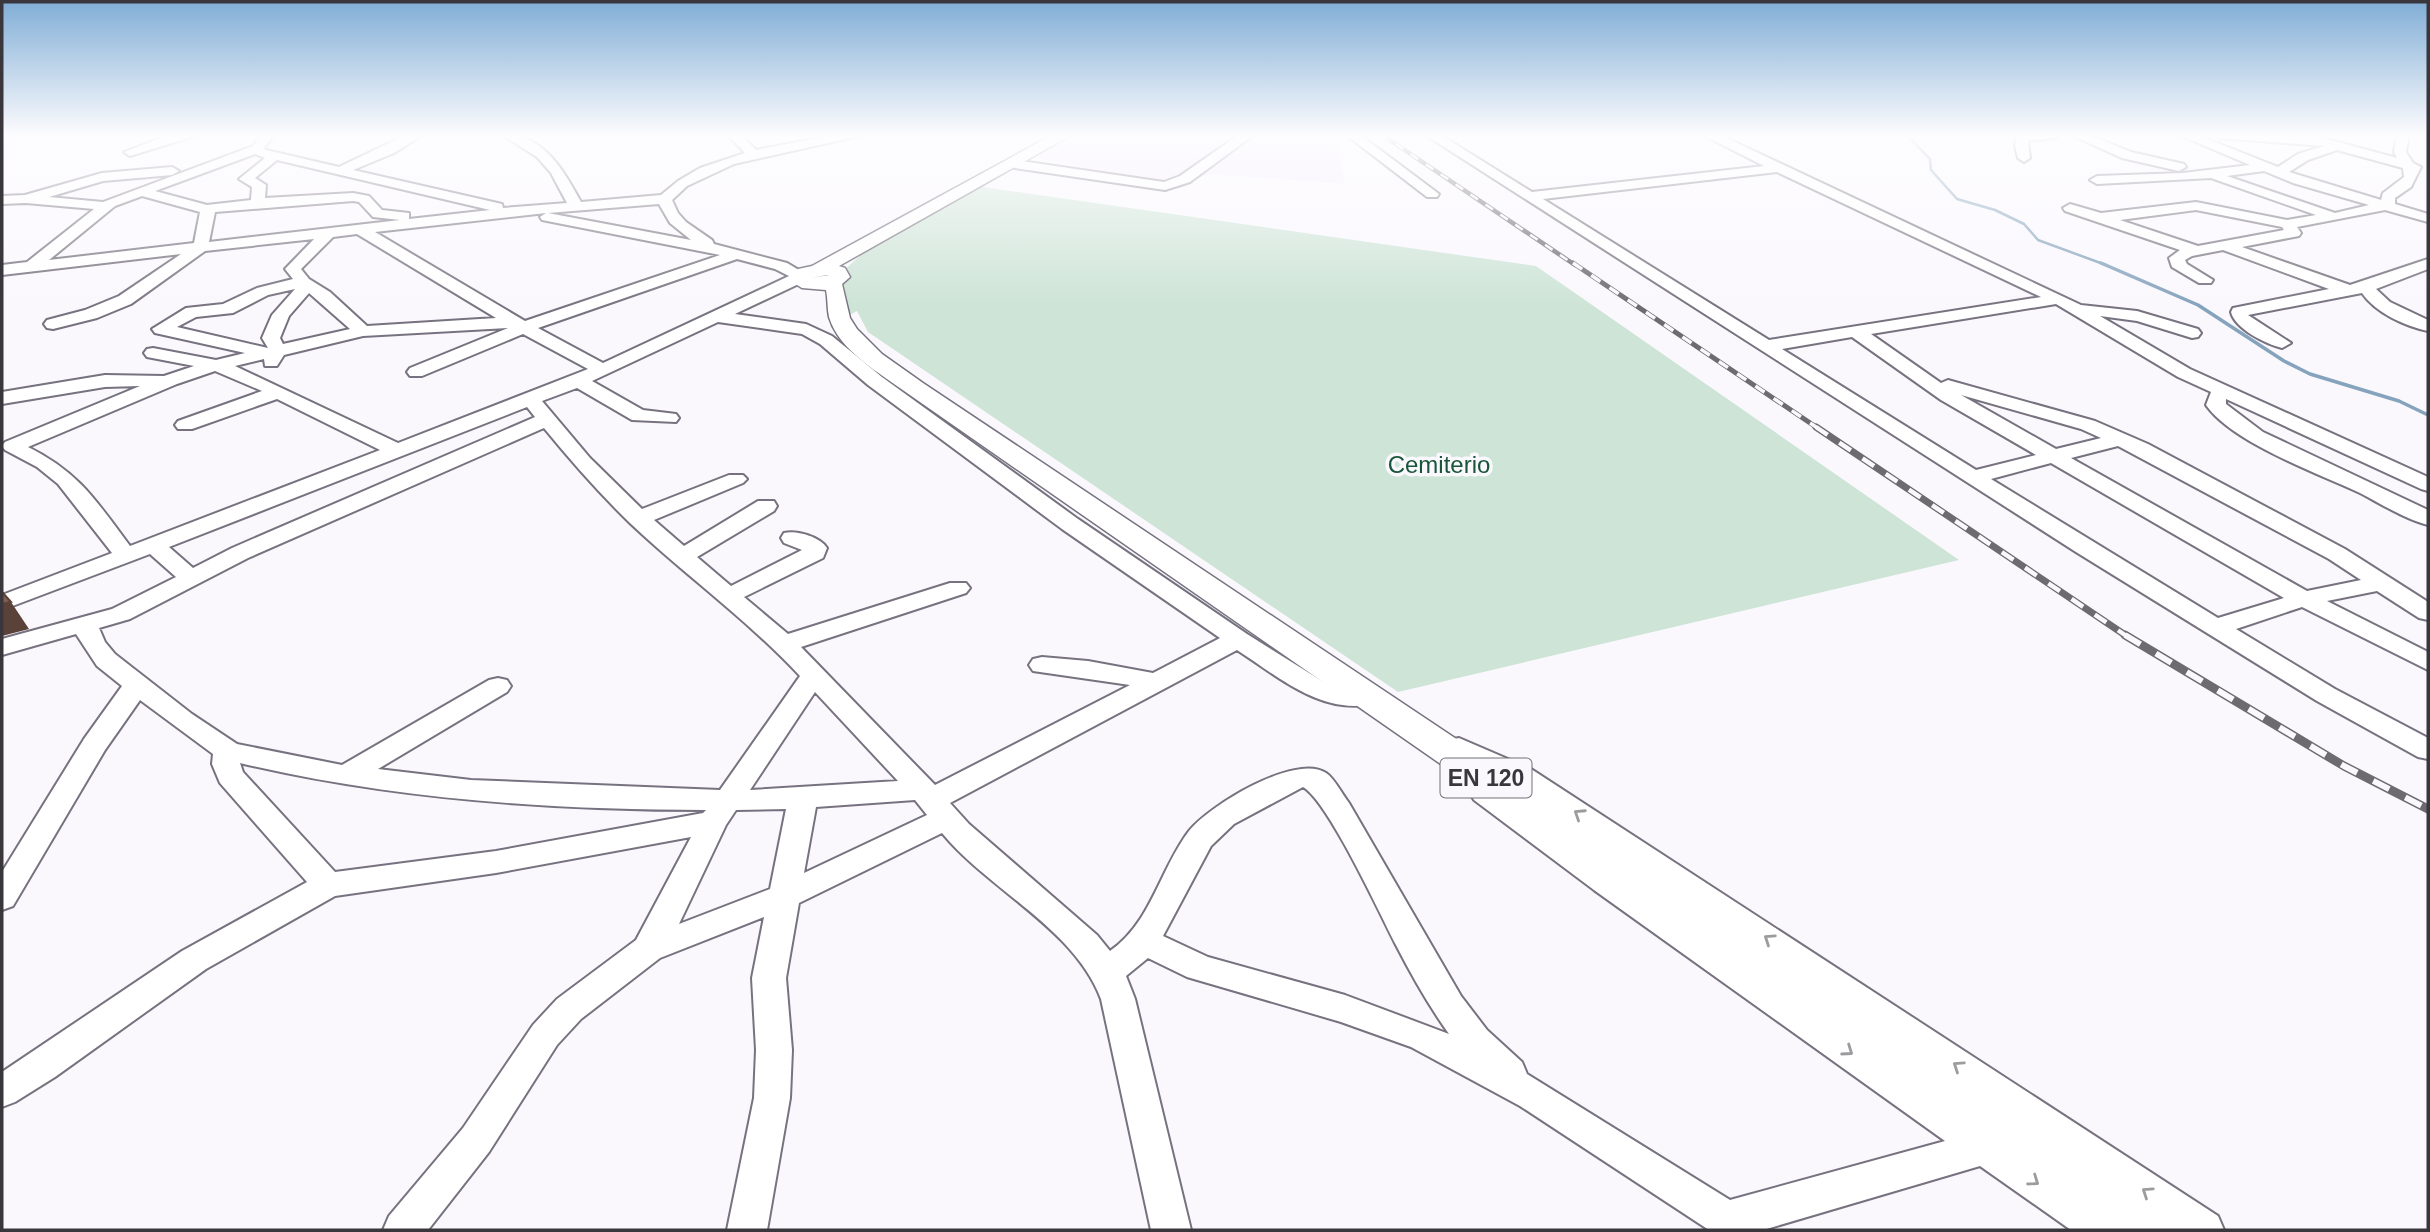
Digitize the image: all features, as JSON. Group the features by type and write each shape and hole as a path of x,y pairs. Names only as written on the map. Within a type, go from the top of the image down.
{"main road":[{"path":"819,283 879,237 964,191"},
{"name":"EN 120","path":"819,283 849,334 863,349 915,388 2151,1230"}],"street":[{"path":"26,199 52,191"},
{"path":"2,282 31,267 106,206 138,191"},
{"path":"141,191 207,209 353,197 364,198 378,214 387,216 464,217"},
{"path":"258,203 259,191"},
{"path":"431,191 716,249 781,266 819,283"},
{"path":"568,191 576,206"},
{"path":"2,270 517,211 665,199 671,191"},
{"path":"1429,191 1432,194"},
{"path":"1519,191 2326,695 2428,750"},
{"path":"1528,197 1575,191"},
{"path":"1828,191 2059,299 2184,373 2428,485"},
{"path":"2265,191 2335,217"},
{"path":"2343,191 2410,212 2426,224"},
{"path":"2388,205 2388,196 2395,191"},
{"path":"2,200 26,199 106,206"},
{"path":"665,199 667,210 676,222 716,249"},
{"path":"2099,218 2196,206 2287,224 2388,205"},
{"path":"2070,208 2196,250"},
{"path":"53,324 91,314 124,300 200,248 207,209"},
{"path":"2205,280 2176,261 2180,255 2294,233 2287,224"},
{"path":"360,229 519,324 603,370"},
{"path":"329,232 295,263 293,269 305,284 324,295 363,331"},
{"path":"2227,246 2347,289"},
{"path":"416,372 519,324 735,254"},
{"path":"2283,343 2248,324 2240,317 2239,312 2367,286 2425,268"},
{"path":"2,647 85,625 147,603 190,576 300,527 540,410 578,381 762,297 819,283"},
{"path":"269,387 272,331 284,309 305,284"},
{"path":"272,351 161,329 192,312 227,309 263,291 305,284"},
{"path":"2367,286 2369,293 2386,306 2428,326"},
{"path":"1766,346 2059,299"},
{"path":"2077,310 2151,318 2192,333"},
{"path":"718,317 806,329 826,340 875,381 1070,524 1238,639 1321,692 1337,697 1367,697"},
{"path":"125,555 82,496 40,459 12,446 170,380 272,351 363,331 519,324"},
{"path":"1856,332 1924,380 2054,457 2304,598 2428,662"},
{"path":"152,353 216,365 269,387 398,451"},
{"path":"2,398 105,382 170,380"},
{"path":"1924,380 2035,409 2088,425 2120,439 2384,582 2428,612"},
{"path":"578,381 639,416 669,418"},
{"path":"185,425 269,387"},
{"path":"2222,390 2216,405 2228,417 2256,436 2428,519"},
{"path":"2,604 398,451 540,410"},
{"path":"540,410 583,462 638,518 784,644 933,803 1023,892 1085,944 1107,971 1118,999 1164,1226"},
{"path":"1974,477 2120,439"},
{"path":"638,518 684,502 736,479"},
{"path":"265,502 300,527"},
{"path":"682,557 766,506"},
{"path":"728,596 815,554 816,548 792,538"},
{"path":"153,545 190,576"},
{"path":"2216,627 2304,598 2384,582"},
{"path":"784,644 958,589"},
{"path":"85,625 93,644 106,660 181,720 228,751 346,775 471,790 721,812"},
{"path":"403,1230 476,1140 545,1035 569,1009 648,949 783,897 933,803 1238,639"},
{"path":"1042,664 1088,669 1158,682"},
{"path":"648,949 721,812 813,676"},
{"path":"2,898 94,746 138,683"},
{"path":"346,775 498,685"},
{"path":"1399,719 1478,789 1563,851 2104,1230"},
{"path":"1399,719 1521,776 2204,1230"},
{"path":"228,751 226,764 230,776 267,814 328,885"},
{"path":"1107,971 1144,941 1200,839 1224,817 1289,780 1303,777 1316,780 1365,855 1439,992 1472,1037 1533,1095"},
{"path":"2,1091 194,960 328,885 496,862 721,812 803,797 933,803"},
{"path":"747,1230 772,1097 774,1050 769,978 803,797"},
{"path":"1144,941 1199,968 1345,1009 1423,1037 1533,1095 1736,1225 1985,1147"}],"green space":[{"name":"Cemiterio","path":"966,191 1014,191 1536,266 1959,560 1398,692 868,332 857,311 840,320 840,274 865,251"}],"building":[{"path":"2,592 11,602 2,604"}],"waterway":[{"path":"1950,191 1957,199 1995,210 2024,224 2038,240 2103,264"},
{"path":"2103,264 2198,305 2284,361 2310,374 2399,401 2428,415"}],"railway":[{"path":"1466,191 1575,265"},
{"path":"1573,263 1819,429"},
{"path":"1816,427 2125,635"},
{"path":"2125,635 2344,766 2428,809"}]}
